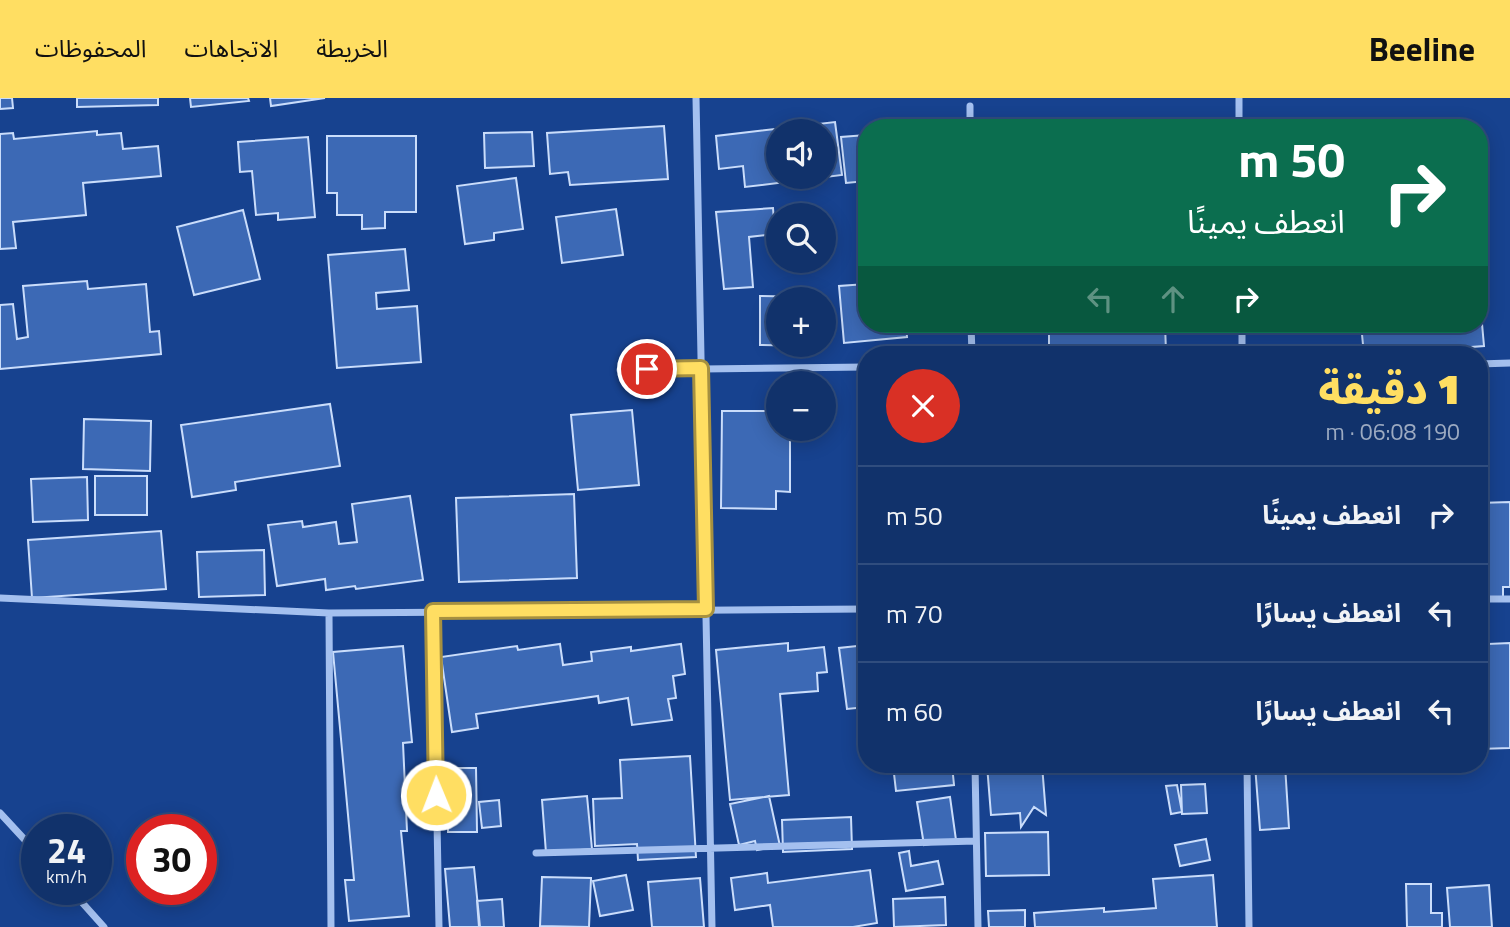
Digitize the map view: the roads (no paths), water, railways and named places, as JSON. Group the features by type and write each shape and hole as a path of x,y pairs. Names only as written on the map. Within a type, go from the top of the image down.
{"street":[{"path":"696,98 712,927"},
{"path":"1239,98 1239,119"},
{"path":"970,106 970,119"},
{"path":"1488,363 1510,363"},
{"path":"620,370 858,367"},
{"path":"0,598 329,613 858,609"},
{"path":"1488,599 1510,599"},
{"path":"433,611 439,927"},
{"path":"329,613 331,927"},
{"path":"975,773 978,927"},
{"path":"1247,773 1249,927"},
{"path":"0,813 21,836"},
{"path":"536,853 976,841"},
{"path":"84,905 104,927"}]}
